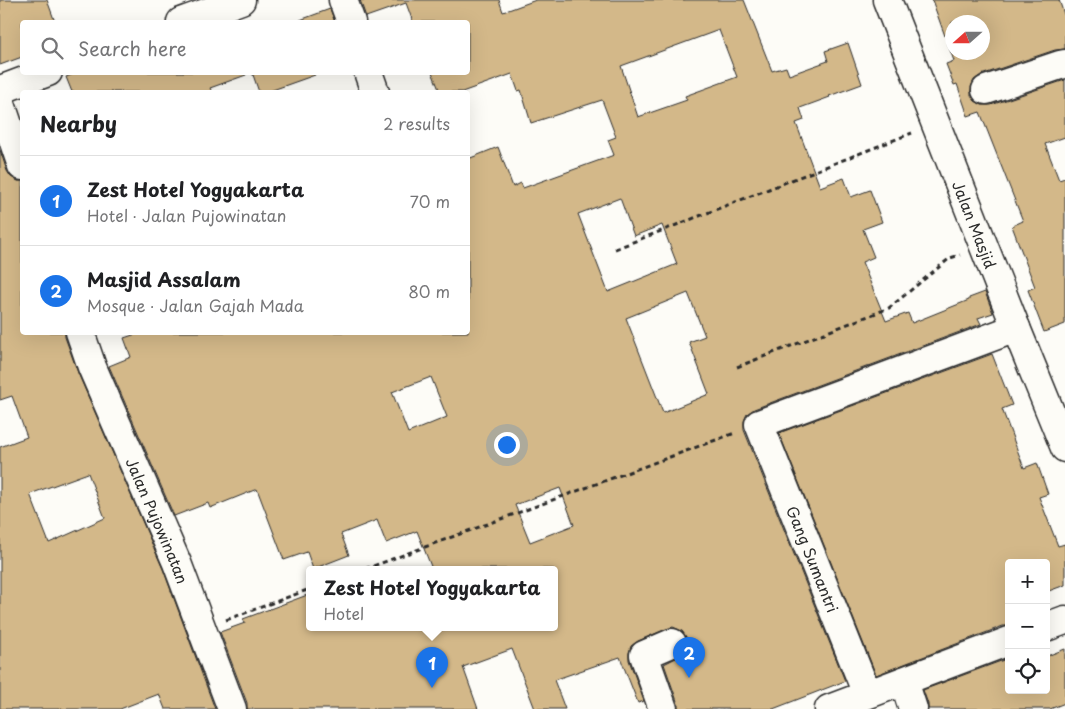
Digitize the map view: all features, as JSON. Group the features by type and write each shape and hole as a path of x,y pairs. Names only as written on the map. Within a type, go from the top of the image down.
{"street":[{"path":"186,20 241,0"},
{"path":"343,0 350,20"},
{"name":"Jalan Masjid","path":"887,0 1065,448"},
{"path":"986,90 1065,64"},
{"path":"0,90 40,75"},
{"path":"369,75 374,90"},
{"path":"0,101 20,160"},
{"path":"759,424 1016,328"},
{"name":"Jalan Pujowinatan","path":"81,335 92,367 177,563 232,709"},
{"name":"Gang Sumantri","path":"759,424 867,694"},
{"path":"1050,626 1065,620"},
{"path":"663,709 644,655 672,643"},
{"path":"829,709 1005,643"},
{"path":"904,681 913,709"}],"path":[{"path":"615,249 936,124"},
{"path":"737,367 889,308 950,258 984,246"},
{"path":"372,566 759,424"},
{"path":"202,629 306,591"}],"building":[{"path":"0,0 47,0 54,20 20,20 20,58 0,65"},
{"path":"360,0 499,0 503,12 536,0 744,0 772,71 786,67 789,75 828,61 825,51 848,43 862,84 800,108 804,120 796,123 820,187 844,178 851,197 870,190 882,222 863,229 874,257 862,262 886,321 908,313 912,323 985,292 993,313 978,318 981,324 754,409 747,414 744,421 744,430 845,681 773,709 678,709 664,664 684,653 688,644 682,631 673,627 638,641 631,646 629,660 644,701 638,703 620,657 554,680 565,709 535,709 512,649 463,667 478,709 247,709 247,703 220,632 245,623 243,619 306,595 306,631 558,631 558,566 431,566 417,531 386,543 377,520 341,534 349,555 321,566 312,566 307,552 284,560 257,489 210,508 208,503 174,516 109,366 131,357 124,338 133,335 470,335 470,158 498,147 513,187 521,183 523,188 614,155 608,140 616,137 602,100 531,123 521,90 518,91 512,74 468,90 439,90 433,75 470,75 470,20 412,20 406,3 366,17","holes":["719,30 737,77 685,96 687,100 638,117 621,66","620,198 634,236 662,225 677,264 608,292 578,214","688,293 705,336 689,342 709,394 663,413 626,318","431,377 447,417 408,433 392,392","560,488 574,525 530,542 515,505"]},
{"path":"932,0 1059,0 1065,17 1065,49 1055,50 981,75 974,80 971,87 971,95 975,101 982,105 991,105 1065,80 1065,137 1045,144 1059,180 1065,178 1065,324 1044,332 1028,290 1035,287 1012,226 1023,221 980,112 968,116 957,84 954,85 946,64 954,60 990,60 990,15 945,15 945,36"},
{"path":"330,9 334,20 300,20"},
{"path":"71,75 246,75 210,88 211,90 71,90 66,77"},
{"path":"253,75 315,75 273,90 258,90"},
{"path":"0,150 7,171 11,177 20,181 20,335 65,335 78,373 163,569 215,709 165,709 159,694 120,709 0,709 0,447 27,437 12,396 0,400","holes":["88,473 105,518 49,543 30,494"]},
{"path":"992,354 1012,405 1002,409 1024,468 1037,463 1048,494 1039,497 1058,546 1065,544 1065,585 1050,591 1050,559 1005,559 1005,626 876,675 779,433"},
{"path":"1065,649 1065,703 1050,709 928,709 923,690 1005,659 1005,694 1050,694 1050,655"}],"place":[{"name":"Masjid Assalam","path":"689,678"},
{"name":"Zest Hotel Yogyakarta","path":"432,688"}]}
